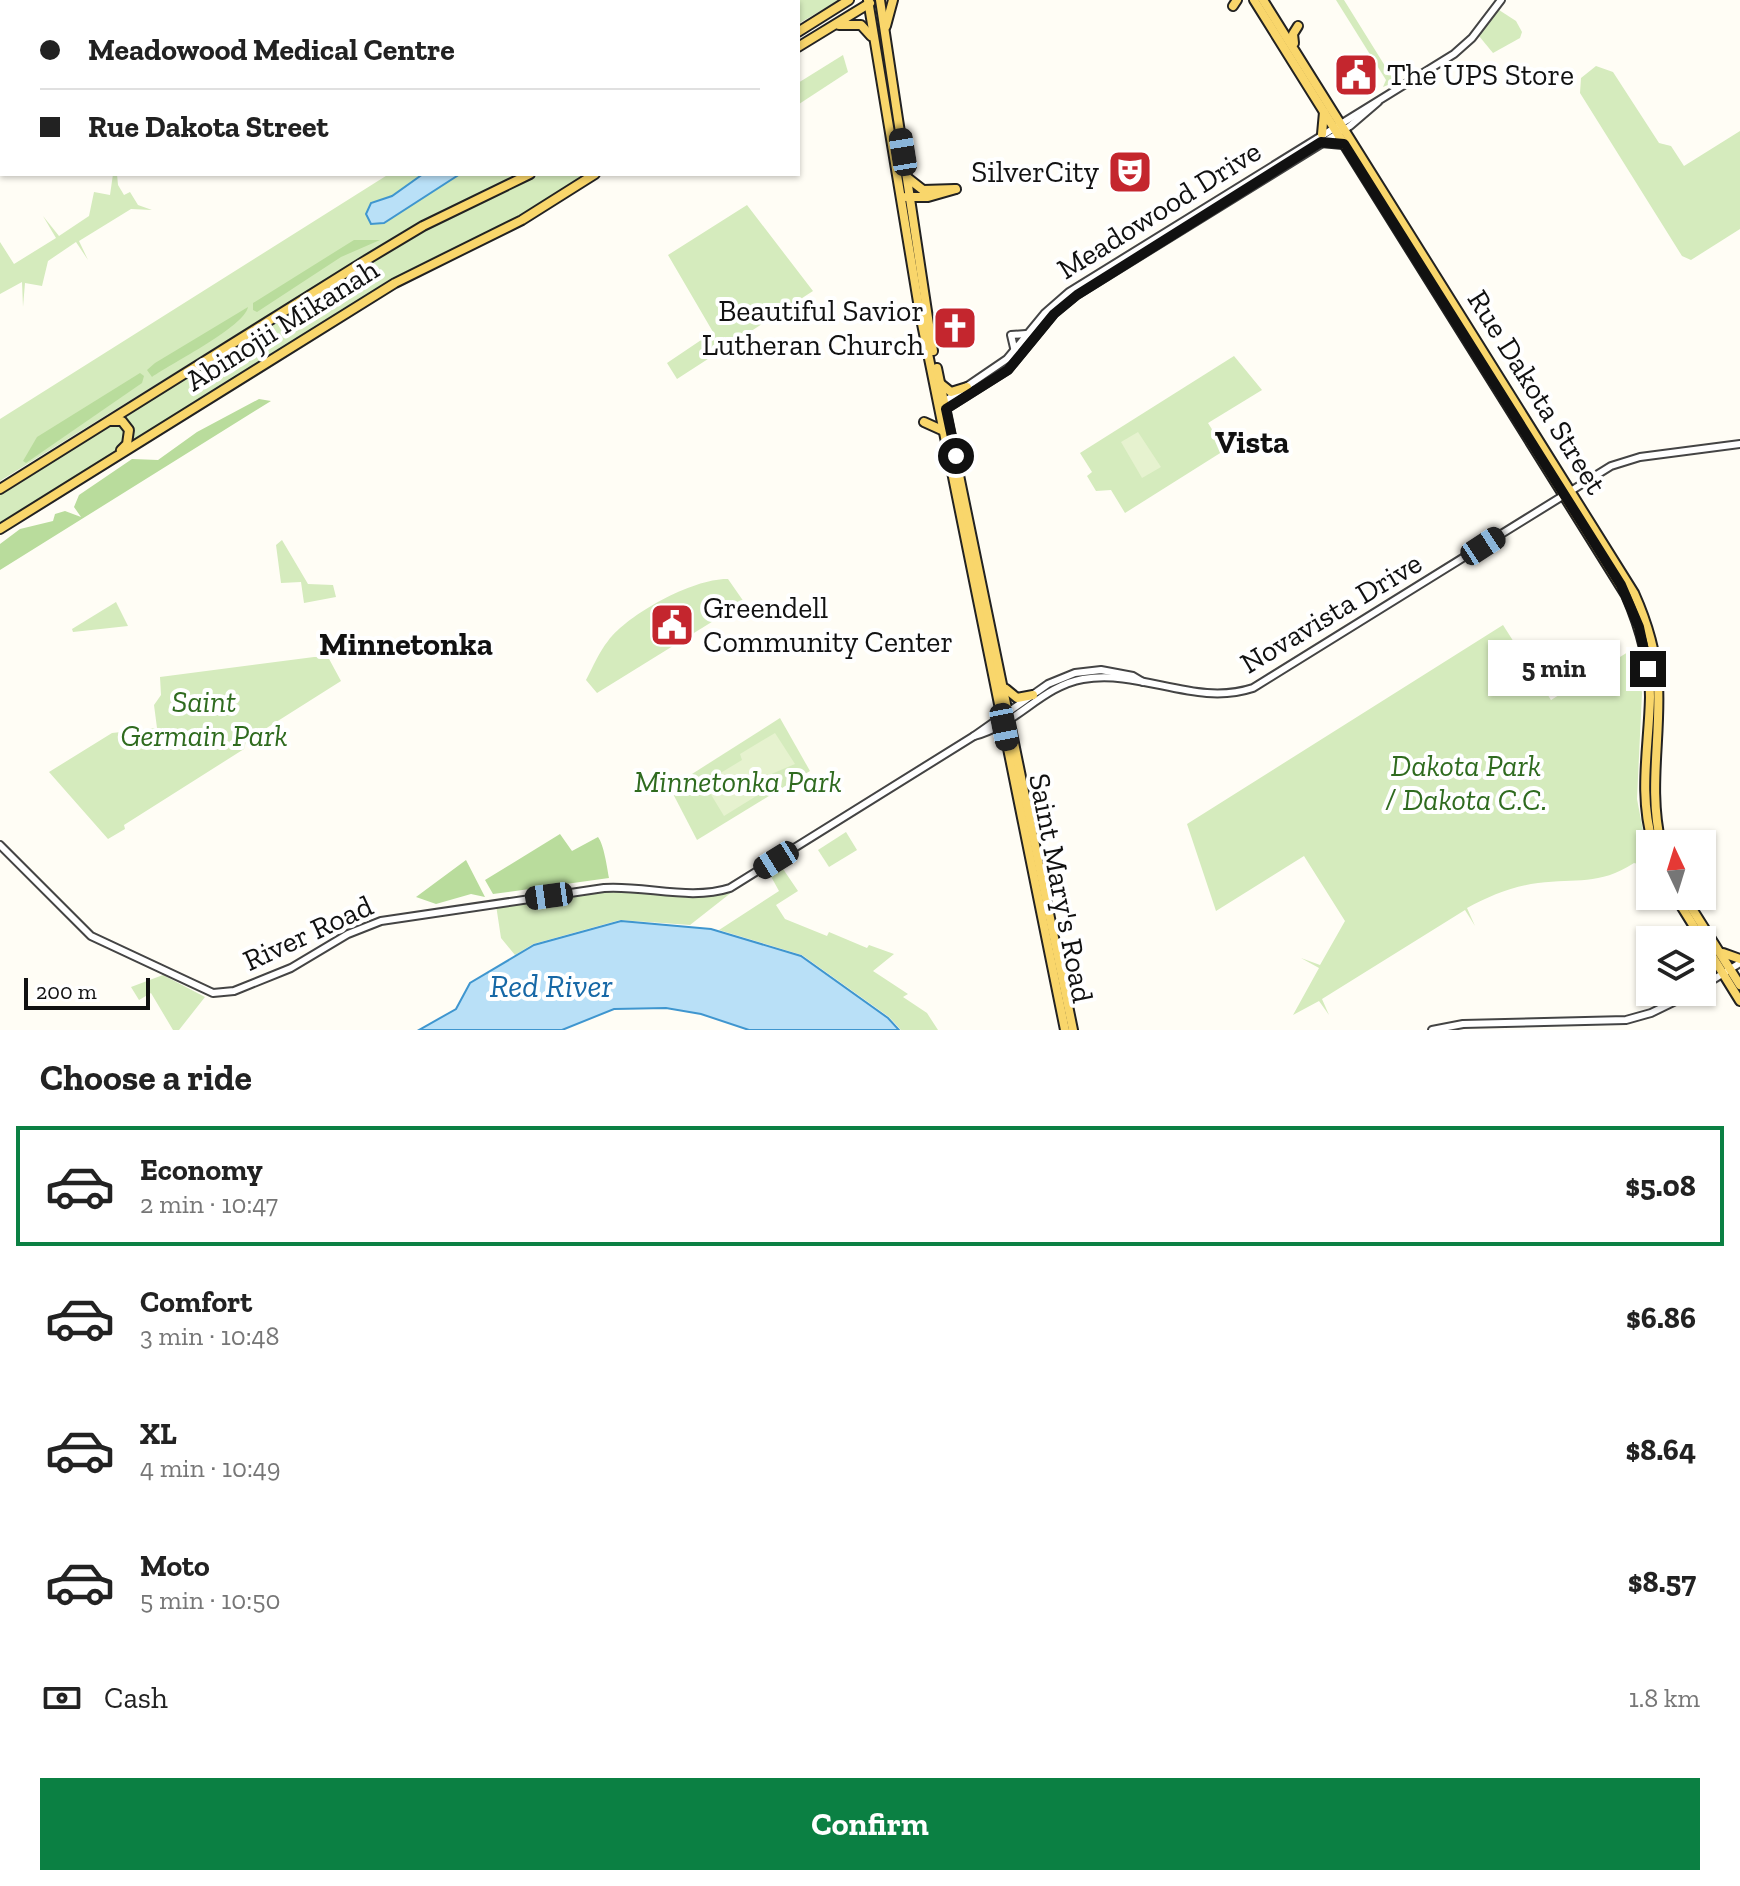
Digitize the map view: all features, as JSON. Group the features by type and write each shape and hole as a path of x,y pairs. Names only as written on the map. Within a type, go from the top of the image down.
{"main road":[{"path":"835,9 842,0"},
{"path":"800,31 849,0"},
{"name":"Saint Mary's Road","path":"880,0 913,219 910,228 942,407 1003,682 1006,717"},
{"path":"885,32 893,0"},
{"name":"Rue Dakota Street","path":"1254,0 1324,112 1339,128 1344,144 1354,159 1351,172 1363,175 1634,593 1652,643 1658,686 1653,802 1658,830"},
{"name":"Rue Dakota Street","path":"1263,0 1339,128 1567,492 1623,589 1642,638 1650,698 1643,784 1651,830"},
{"path":"800,46 870,1"},
{"name":"Saint Mary's Road","path":"870,1 899,191 910,228 940,382 944,431 1006,717 1065,1030"},
{"path":"830,27 861,25 876,44"},
{"path":"1279,25 1298,26 1293,34 1298,55"},
{"path":"1324,112 1322,138 1344,144"},
{"path":"899,191 910,198 948,194 956,189 918,188 906,172"},
{"name":"Abinojii Mikanah","path":"0,489 423,226 526,176"},
{"name":"Abinojii Mikanah","path":"0,529 395,283 522,220 592,176"},
{"path":"903,212 913,219"},
{"path":"940,382 951,392 967,387"},
{"path":"71,485 127,444 129,433 125,424 108,421"},
{"path":"924,422 944,431"},
{"path":"1003,682 1015,697 1033,695"},
{"name":"Saint Mary's Road","path":"1021,792 1039,860 1073,1030"},
{"path":"1030,854 1039,860"},
{"path":"1716,951 1740,961"},
{"path":"1716,954 1740,1001"},
{"path":"1727,971 1740,985"}],"street":[{"name":"Meadowood Drive","path":"942,407 1015,352 1069,292 1339,128 1461,49 1501,0"},
{"name":"Meadowood Drive","path":"942,407 1008,370 1054,314 1077,295 1322,138"},
{"path":"1015,352 1011,335 1023,336 1030,332"},
{"name":"Novavista Drive","path":"1051,688 1088,678 1143,682 1214,696 1253,688 1611,466 1634,458 1740,444"},
{"path":"1006,717 1051,688"},
{"path":"1006,717 1033,695 1051,688"},
{"name":"River Road","path":"0,845 91,936 200,989 221,993 291,968 348,934 392,919 604,888 635,887 698,894 730,888 1006,717"},
{"path":"1716,978 1740,961"},
{"path":"1432,1030 1477,1023 1594,1026 1648,1014 1665,1006"}],"green space":[{"path":"800,0 839,0 800,23"},
{"path":"1336,0 1344,0 1395,82 1383,87 1386,80"},
{"path":"1499,10 1516,21 1522,32 1520,38 1493,53 1479,36"},
{"path":"843,55 848,72 800,103 800,82"},
{"path":"1596,66 1613,72 1659,143 1671,146 1684,166 1740,131 1740,229 1691,260 1682,256 1580,93 1581,78"},
{"path":"113,176 117,176 124,195 130,192 138,205 152,210 131,209 79,241 88,260 76,242 48,261 42,286 25,283 23,307 22,282 0,294 0,242 14,264 56,238 43,216 59,236 89,216 94,192 110,195"},
{"path":"386,176 514,176 402,232 0,481 0,419"},
{"path":"537,176 588,176 130,444 130,426 121,418 406,240"},
{"path":"747,205 813,291 677,379 667,363 713,332 668,255"},
{"path":"354,240 380,240 341,257 257,312 253,310 253,303"},
{"path":"248,307 234,324 206,344 152,377 147,370 155,363"},
{"path":"1234,356 1262,390 1208,423 1225,450 1125,513 1111,490 1096,491 1087,476 1092,472 1080,453"},
{"path":"140,373 144,376 142,383 26,463 23,461 37,437"},
{"path":"259,399 271,401 0,570 0,544 20,529 53,521 55,514 65,511 81,517 74,507 79,495 132,459 158,460 197,432"},
{"path":"118,425 125,430 124,445 0,526 0,495 109,426"},
{"path":"1138,432 1161,467 1142,478 1121,442"},
{"path":"282,540 308,584 333,585 336,597 304,603 301,582 281,583 276,545"},
{"path":"728,579 744,602 597,693 586,680 605,645 630,620 680,591 714,580"},
{"path":"116,602 128,626 73,632 72,629"},
{"name":"Dakota Park / Dakota C.C.","path":"1503,625 1551,700 1636,647 1642,693 1637,799 1643,830 1636,830 1636,864 1598,878 1529,884 1510,889 1467,908 1475,926 1465,910 1322,999 1329,1015 1319,1001 1293,1015 1319,968 1301,958 1320,965 1345,921 1304,856 1216,911 1187,824"},
{"name":"Saint Germain Park","path":"328,657 341,681 246,741 244,749 124,825 125,829 108,839 49,772 112,733 157,728 154,705 161,695 160,677"},
{"name":"Minnetonka Park","path":"780,718 810,771 697,840 670,788"},
{"path":"775,733 795,764 769,775 774,785 724,816 704,783 742,760 740,754"},
{"path":"846,832 857,850 829,867 818,850"},
{"path":"560,834 572,851 598,837 609,878 493,894 485,880"},
{"path":"466,860 485,897 471,894 436,904 416,897"},
{"path":"779,863 798,891 776,905 785,919 827,936 829,932 867,948 869,945 894,954 873,971 908,994 903,997 927,1013 938,1030 901,1030 889,1017 802,955 719,930 779,891 768,871"},
{"path":"633,888 697,895 732,892 690,925 620,920 533,944 515,955 501,938 496,905"},
{"path":"163,975 205,997 179,1030 173,1030 151,993 139,1000 131,987"}],"water":[{"path":"420,176 457,176 384,223 371,224 366,214 371,203 392,196"},
{"name":"Red River","path":"621,921 711,929 801,956 888,1018 899,1030 749,1030 701,1014 666,1008 614,1009 562,1030 419,1030 456,1009 470,983 534,945"}],"place":[{"name":"The UPS Store","path":"1356,75"},
{"name":"SilverCity","path":"1130,172"},
{"name":"Beautiful Savior Lutheran Church","path":"955,328"},
{"name":"Greendell Community Center","path":"672,625"}],"district":[{"name":"Vista","path":"1252,442"},
{"name":"Minnetonka","path":"406,644"}],"route":[{"path":"956,456 946,409 1008,370 1054,314 1067,303 1321,142 1337,141 1344,144 1621,585 1639,627 1648,669"}]}
